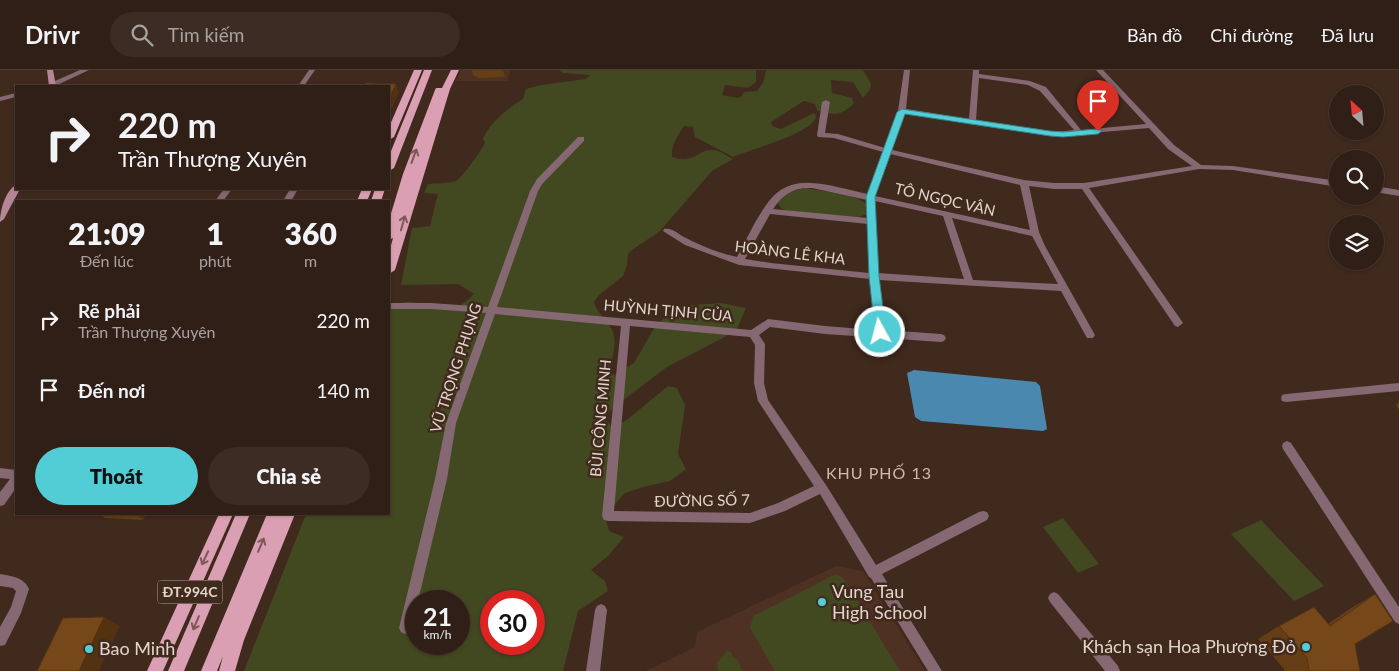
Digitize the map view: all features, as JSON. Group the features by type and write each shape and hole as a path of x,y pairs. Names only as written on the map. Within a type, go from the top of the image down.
{"main road":[{"path":"390,135 418,70"},
{"path":"390,166 428,70"},
{"path":"390,267 448,70"},
{"path":"390,233 437,107 455,70"},
{"name":"ĐT.994C","path":"156,671 226,515"},
{"name":"ĐT.994C","path":"176,671 243,515"},
{"name":"ĐT.994C","path":"209,671 274,515"},
{"path":"227,671 236,640 288,515"}],"street":[{"path":"50,70 52,85 86,70"},
{"path":"302,85 312,70"},
{"path":"880,332 874,276 871,197 902,112 907,70"},
{"path":"1099,70 1150,126 1171,146 1199,167"},
{"path":"972,122 975,73 1030,83 1043,89 1080,133"},
{"path":"0,99 15,95"},
{"path":"826,102 821,135 835,136 887,151 1024,183 1084,186 1199,167 1233,168 1329,183"},
{"path":"403,104 415,105"},
{"path":"902,112 1050,134 1150,126"},
{"name":"VŨ TRỌNG PHỤNG","path":"414,590 451,423 534,191 540,182 581,139"},
{"path":"1024,183 1036,234 1090,335"},
{"name":"TÔ NGỌC VÂN","path":"739,262 768,210 779,195 790,189 806,185 871,197 1036,234"},
{"path":"1084,186 1178,323"},
{"path":"0,219 15,190"},
{"path":"1384,190 1399,193"},
{"path":"768,210 871,221"},
{"path":"947,215 969,282"},
{"name":"HOÀNG LÊ KHA","path":"667,231 678,238 725,259 739,262 874,276 1065,288"},
{"name":"HUỲNH TỊNH CỦA","path":"390,306 431,306 491,310 753,334"},
{"name":"BÙI CÔNG MINH","path":"608,516 626,323"},
{"path":"935,671 822,488 762,401 759,383 760,344 753,334 768,323 826,330 880,332 941,338"},
{"path":"1286,398 1399,387"},
{"path":"1287,446 1399,618"},
{"path":"0,473 15,475"},
{"path":"0,501 15,480"},
{"name":"ĐƯỜNG SỐ 7","path":"608,516 750,518 781,507 822,488"},
{"path":"873,573 983,516"},
{"path":"0,580 16,583 23,589 18,608 0,640"},
{"path":"1054,598 1113,671"},
{"path":"593,671 600,610"}],"shaded area":[{"path":"461,70 511,70 507,81 456,81"},
{"name":"Vung Tau High School","path":"836,566 863,571 925,671 646,671 695,647 697,632"}],"green space":[{"path":"559,70 756,70 756,82 748,88 725,85 722,95 738,98 744,92 757,91 763,83 766,70 863,70 871,87 863,98 853,82 831,80 832,93 852,98 854,103 850,107 841,113 832,114 817,110 815,104 804,101 771,122 772,126 781,129 814,113 816,116 812,123 793,135 733,157 695,137 693,127 684,126 677,137 672,149 672,157 687,159 704,151 714,150 722,152 733,159 712,171 660,231 628,254 623,276 599,295 594,302 614,336 614,352 609,372 614,375 634,363 653,330 669,312 679,306 721,303 746,308 736,331 667,367 614,407 604,418 613,428 628,419 668,386 677,388 685,405 678,454 686,469 670,481 625,493 615,504 606,520 609,531 624,537 609,555 591,570 605,581 608,591 578,611 563,671 244,671 306,515 390,515 390,308 398,304 413,302 434,308 451,309 461,305 474,294 458,284 401,285 412,228 430,226 438,194 424,193 428,184 449,183 459,179 483,147 485,143 483,139 490,127 506,111 523,99 526,89 586,79 590,75 563,73"},
{"path":"806,188 850,196 865,203 870,208 867,214 859,217 790,213 781,208 778,203 783,196"},
{"path":"1063,518 1099,564 1078,573 1043,527"},
{"path":"1261,520 1324,586 1294,601 1231,534"},
{"path":"836,574 844,579 900,671 775,671 750,628 753,616"},
{"path":"727,651 731,652 732,656 738,660 742,671 718,671 717,663"}],"water":[{"path":"914,370 1036,382 1040,386 1047,429 1043,431 921,421 915,417 907,373"}],"building":[{"path":"366,83 396,84 390,97 390,85 365,85"},
{"path":"1375,594 1393,621 1355,644 1360,671 1309,671 1307,658 1279,626 1314,607 1330,626"},
{"path":"104,617 79,671 37,671 63,618"}],"place":[{"name":"Vung Tau High School","path":"822,602"},
{"name":"Khách sạn Hoa Phượng Đỏ","path":"1306,647"},
{"name":"Bao Minh","path":"89,649"}],"district":[{"name":"KHU PHỐ 13","path":"879,473"}],"route":[{"path":"880,332 874,276 871,197 902,112 1050,134 1098,131"}]}
